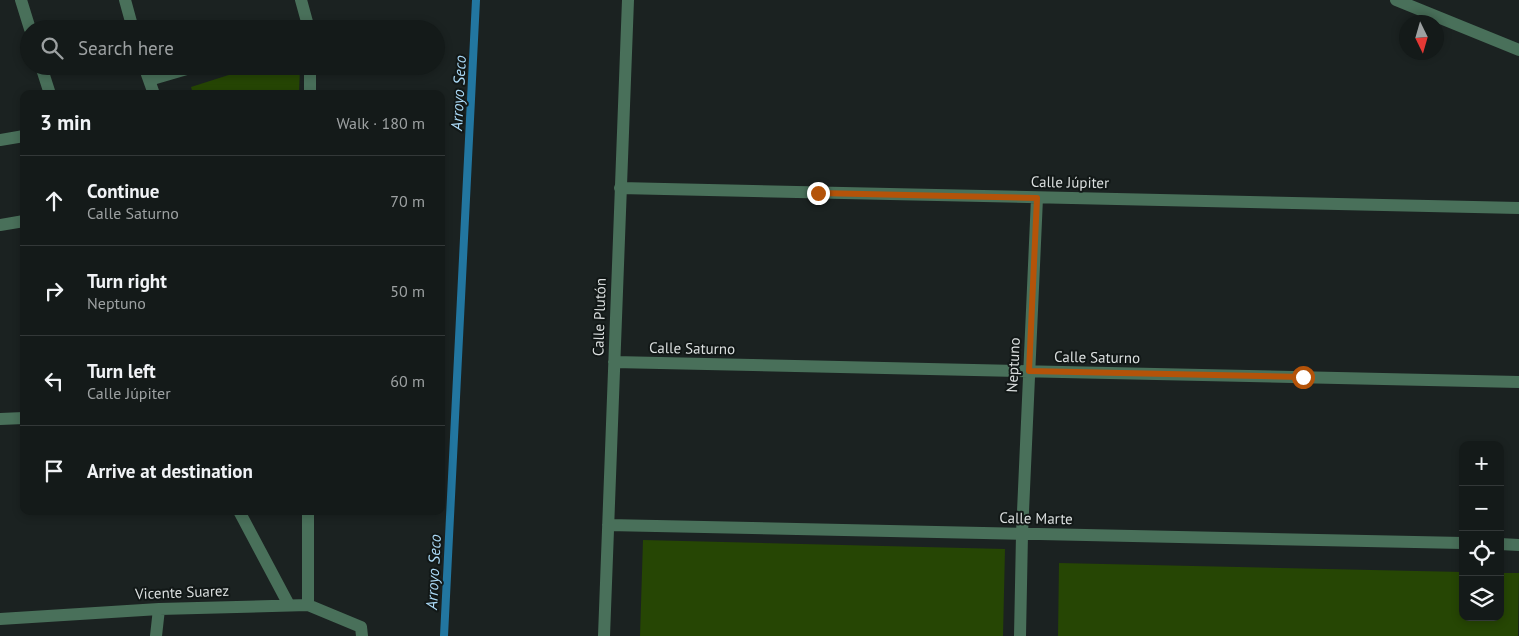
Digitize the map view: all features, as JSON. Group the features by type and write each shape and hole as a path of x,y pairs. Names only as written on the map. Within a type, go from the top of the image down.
{"street":[{"path":"21,0 27,20"},
{"path":"125,0 131,20"},
{"path":"301,0 307,20"},
{"name":"Calle Plutón","path":"604,636 628,0"},
{"path":"1396,0 1519,50"},
{"path":"44,75 49,90"},
{"path":"147,75 152,90"},
{"path":"148,80 166,75"},
{"path":"310,75 310,90"},
{"path":"0,140 20,137"},
{"name":"Calle Júpiter","path":"620,188 1519,208"},
{"name":"Neptuno","path":"1020,636 1022,534 1037,198"},
{"path":"0,225 20,222"},
{"name":"Calle Saturno","path":"614,362 1519,382"},
{"path":"0,419 20,418"},
{"path":"241,515 289,605"},
{"path":"308,515 308,605"},
{"name":"Calle Marte","path":"608,525 1459,543"},
{"path":"1504,544 1519,545"},
{"name":"Vicente Suarez","path":"0,619 159,609 308,605 361,632"},
{"path":"156,636 159,609"}],"green space":[{"path":"229,75 300,75 299,90 192,90 191,87"},
{"path":"643,540 1005,549 1003,636 640,636"},
{"path":"1059,563 1459,572 1459,621 1504,621 1504,573 1519,573 1518,636 1058,636"}],"waterway":[{"name":"Arroyo Seco","path":"444,636 476,0"}],"route":[{"path":"818,193 1037,198 1029,371 1303,377"}]}
